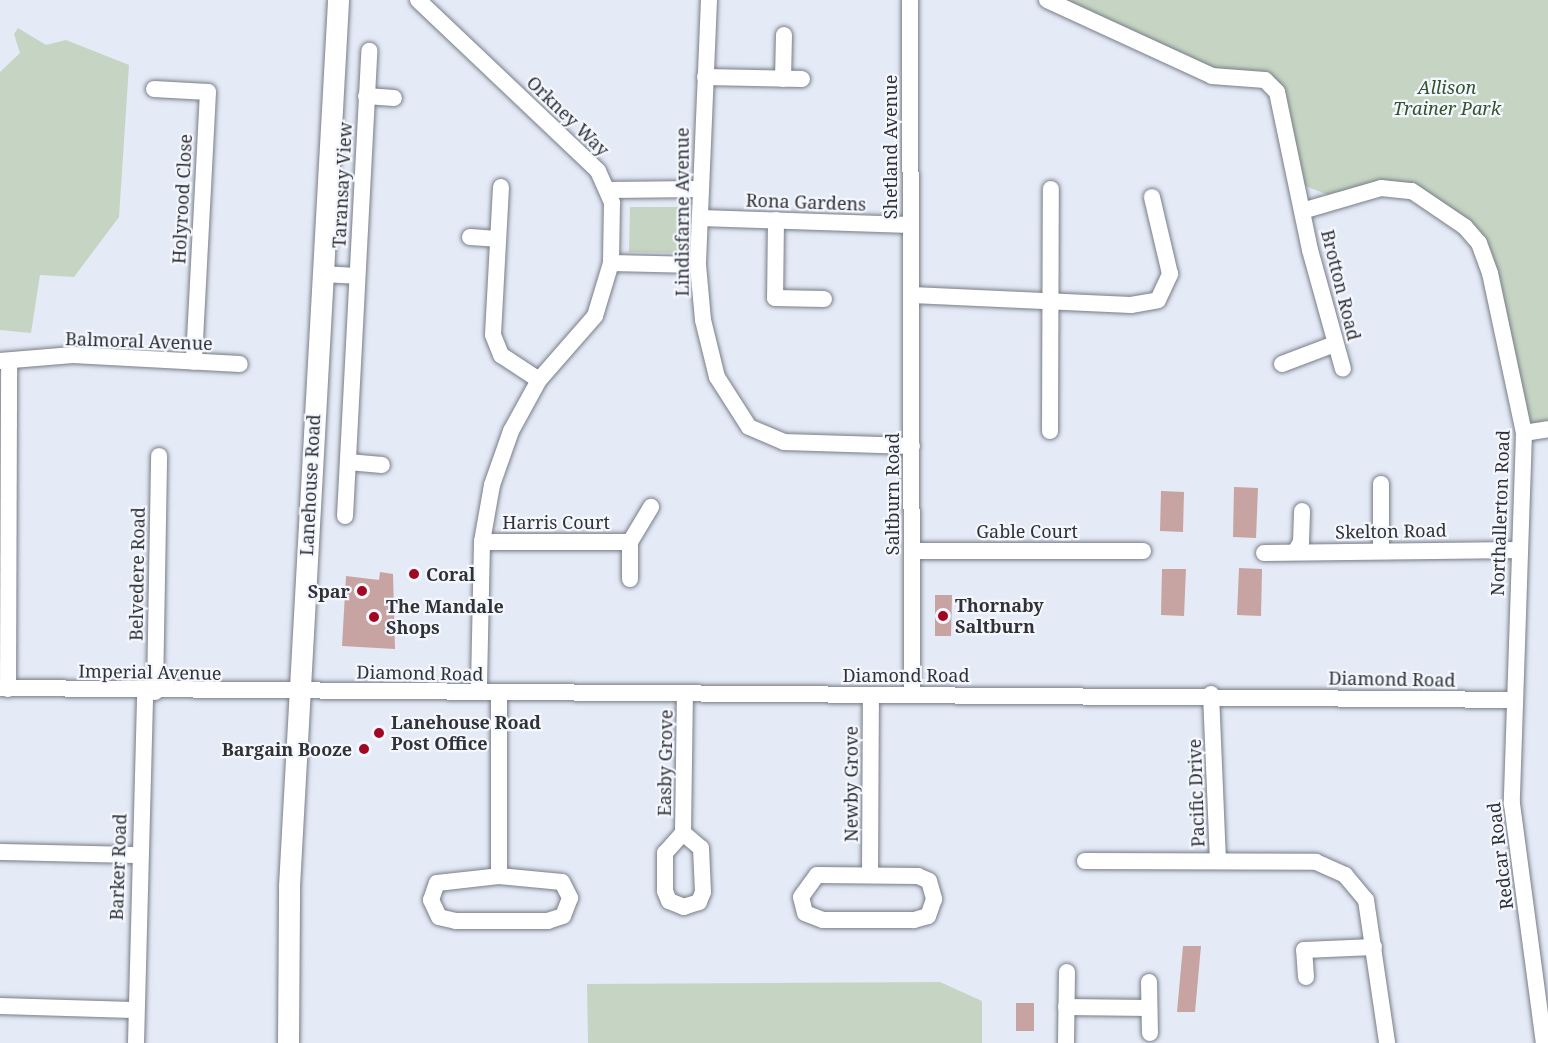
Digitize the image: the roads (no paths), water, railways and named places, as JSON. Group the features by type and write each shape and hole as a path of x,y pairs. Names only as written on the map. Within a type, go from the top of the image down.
{"street":[{"name":"Lanehouse Road","path":"288,1043 286,954 321,274 338,0"},
{"name":"Orkney Way","path":"418,0 598,171 609,190"},
{"name":"Lindisfarne Avenue","path":"709,0 698,265 703,320 717,378 748,426 784,442 912,447"},
{"name":"Shetland Avenue","path":"910,0 912,295"},
{"name":"Brotton Road","path":"1047,0 1212,76 1265,80 1277,92 1302,211 1343,369"},
{"path":"783,79 784,35"},
{"name":"Taransay View","path":"345,516 369,51"},
{"path":"705,77 802,79"},
{"name":"Holyrood Close","path":"154,89 208,92 194,362"},
{"path":"366,96 394,98"},
{"path":"501,187 493,335 501,355 539,380"},
{"name":"Northallerton Road","path":"1302,211 1381,188 1412,191 1465,227 1479,243 1490,273 1524,432 1513,700"},
{"path":"479,691 482,542 492,485 511,431 539,380 595,316 611,263 609,190 700,189"},
{"path":"1050,431 1051,189"},
{"path":"912,295 1049,299 1131,305 1158,300 1170,274 1152,196"},
{"name":"Rona Gardens","path":"700,218 910,225"},
{"path":"776,220 775,298 824,299"},
{"path":"470,237 497,239"},
{"path":"611,263 698,265"},
{"path":"321,274 357,276"},
{"name":"Saltburn Road","path":"912,295 912,694"},
{"path":"1282,364 1335,344"},
{"name":"Balmoral Avenue","path":"5,361 73,355 240,364"},
{"path":"4,689 5,361"},
{"path":"1524,432 1548,429"},
{"name":"Belvedere Road","path":"150,692 159,456"},
{"path":"348,462 382,465"},
{"path":"1381,484 1381,551"},
{"name":"Harris Court","path":"630,579 630,542 651,507"},
{"path":"1295,552 1301,542 1302,511"},
{"name":"Harris Court","path":"482,542 630,542"},
{"name":"Skelton Road","path":"1264,553 1519,550"},
{"name":"Gable Court","path":"912,551 1143,551"},
{"name":"Imperial Avenue","path":"4,689 299,693"},
{"name":"Diamond Road","path":"299,693 479,691 499,694 1211,694 1513,700"},
{"name":"Barker Road","path":"136,1043 133,1010 137,855 150,692"},
{"name":"Easby Grove","path":"683,833 685,693"},
{"path":"499,694 499,876"},
{"name":"Pacific Drive","path":"1211,694 1218,860 1316,862 1345,875 1366,900 1387,1043"},
{"name":"Newby Grove","path":"870,874 871,695"},
{"name":"Redcar Road","path":"1513,700 1512,804 1544,1043"},
{"path":"0,852 137,855"},
{"path":"1085,861 1218,860"},
{"path":"870,874 929,881 934,899 928,916 823,920 805,913 801,897 817,875 870,874"},
{"path":"499,876 562,882 570,898 563,916 548,921 439,917 431,900 437,883 499,876"},
{"path":"1306,977 1304,950 1374,948"},
{"path":"1066,1043 1067,972"},
{"path":"1149,982 1150,1033"},
{"path":"0,1006 133,1010"},
{"path":"1066,1007 1149,1008"}],"place":[{"name":"Coral","path":"414,574"},
{"name":"Spar","path":"362,591"},
{"name":"Thornaby Saltburn","path":"943,616"},
{"name":"The Mandale Shops","path":"374,617"},
{"name":"Lanehouse Road Post Office","path":"379,733"},
{"name":"Bargain Booze","path":"364,749"}],"park label":[{"name":"Allison Trainer Park","path":"1447,98"}]}
